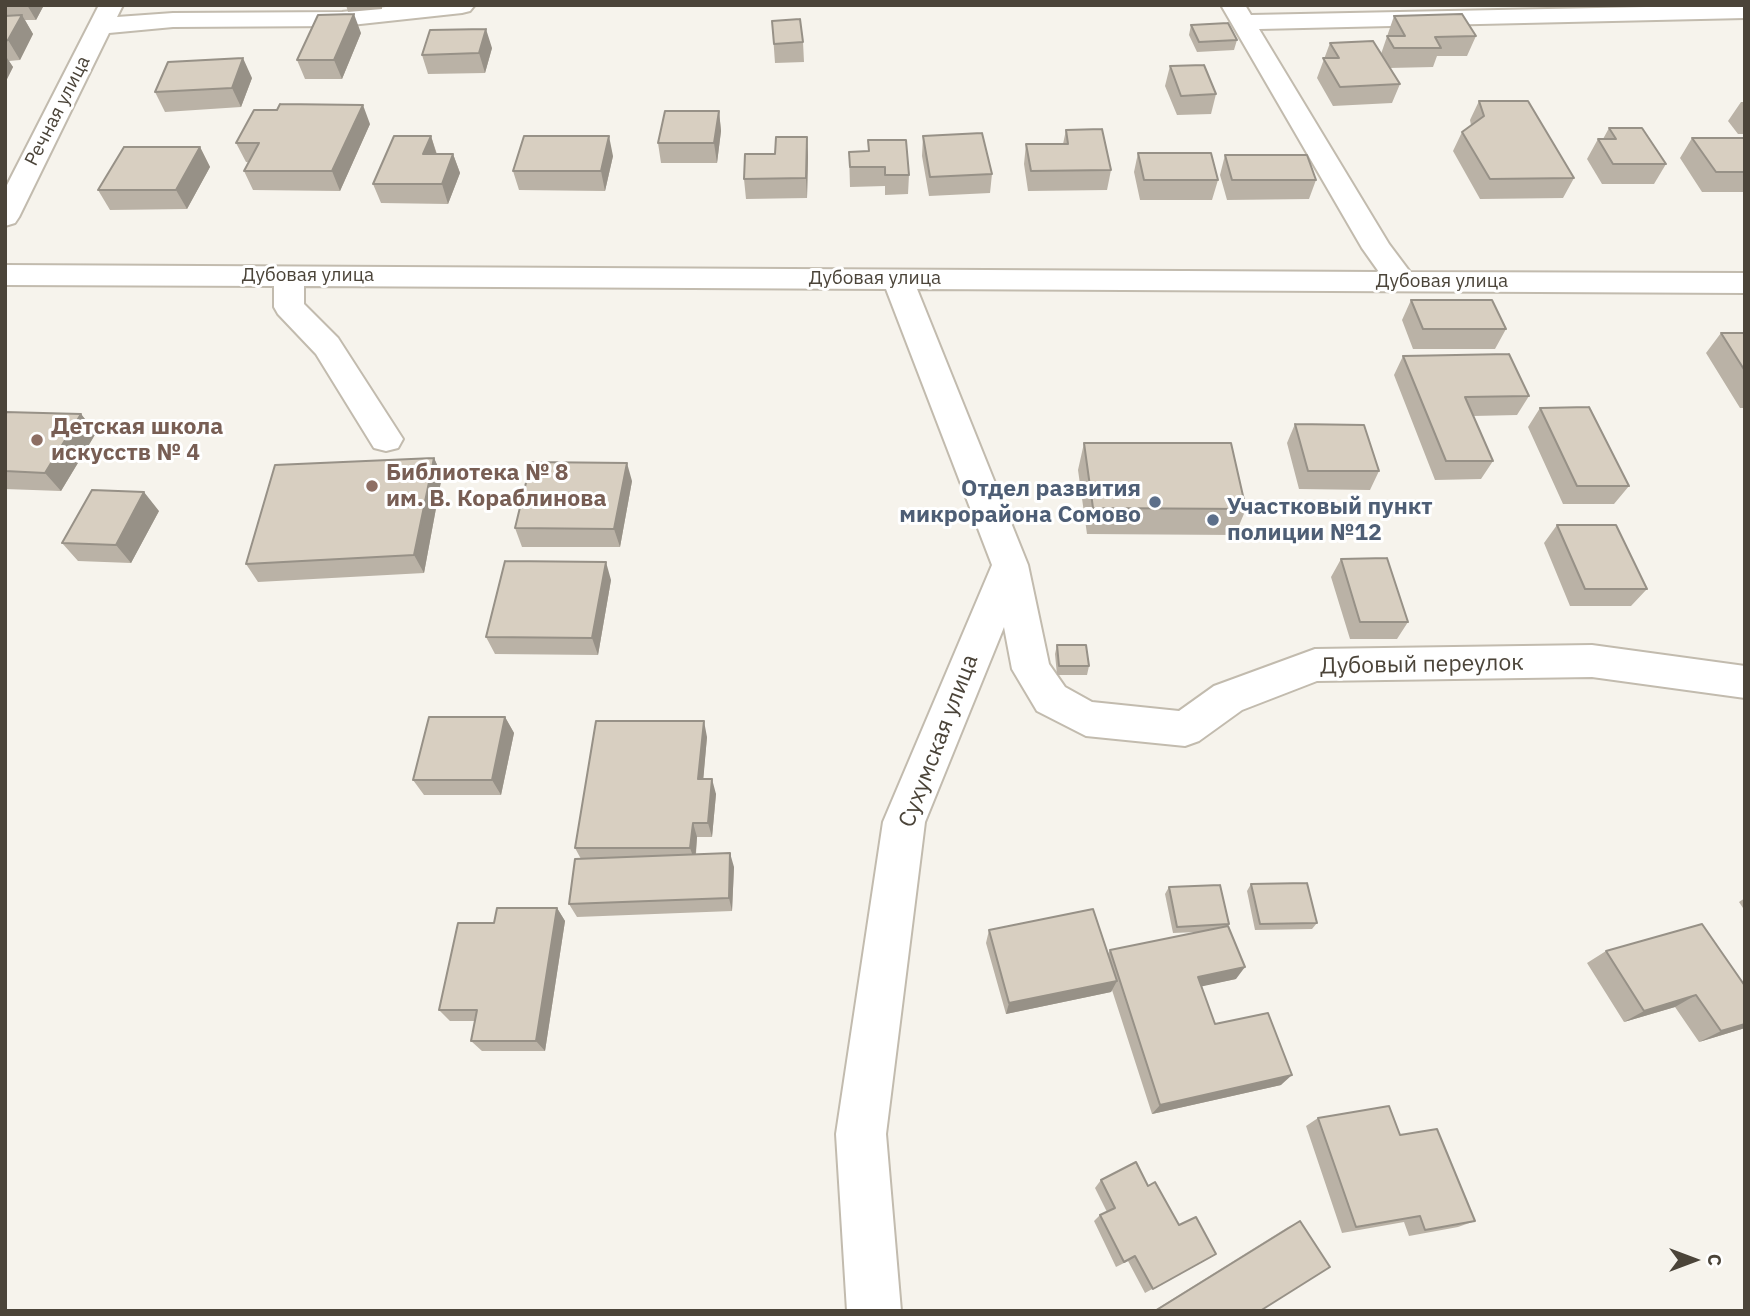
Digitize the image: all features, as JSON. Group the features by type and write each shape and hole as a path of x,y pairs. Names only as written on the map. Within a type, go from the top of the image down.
{"street":[{"path":"106,16 173,20 342,19 462,6"},
{"path":"1239,14 1745,11"},
{"path":"1239,14 1377,248 1401,281"},
{"name":"Речная улица","path":"5,218 106,16"},
{"name":"Дубовая улица","path":"5,275 1745,283"},
{"path":"289,276 289,307 327,346 386,439"},
{"path":"898,280 1010,565"},
{"name":"Дубовый переулок","path":"1010,565 1031,669 1051,699 1086,719 1185,729 1227,698 1315,665 1592,661 1745,682"},
{"name":"Сухумская улица","path":"874,1311 861,1134 904,822 1010,565"}],"building":[{"path":"354,14 334,60 297,60 318,15"},
{"path":"1462,14 1476,36 1435,37 1441,48 1394,48 1387,36 1405,36 1394,16"},
{"path":"22,15 8,40 5,41 5,16"},
{"path":"800,19 803,42 774,44 772,21"},
{"path":"1228,23 1237,40 1199,42 1191,25"},
{"path":"486,29 479,53 422,55 430,30"},
{"path":"1373,41 1400,84 1340,87 1323,58 1339,58 1330,43"},
{"path":"243,58 232,88 155,92 168,62"},
{"path":"1204,65 1216,94 1181,96 1170,66"},
{"path":"1479,101 1528,101 1574,178 1490,179 1462,132 1484,116"},
{"path":"280,104 363,105 332,171 244,171 259,143 236,143 254,110 277,110"},
{"path":"665,111 719,111 714,143 658,143"},
{"path":"1609,128 1642,128 1666,164 1613,164 1598,139 1616,139"},
{"path":"1102,129 1111,170 1031,171 1026,144 1068,144 1066,130"},
{"path":"982,133 992,174 930,177 923,136"},
{"path":"394,136 431,136 423,154 453,154 442,184 373,184"},
{"path":"524,136 609,136 601,171 513,171"},
{"path":"776,137 807,137 806,178 744,179 745,154 775,154"},
{"path":"1692,138 1745,138 1745,172 1716,172"},
{"path":"868,140 906,140 909,175 885,175 885,167 850,167 849,152 869,151"},
{"path":"124,147 200,147 176,190 98,190"},
{"path":"1138,153 1211,153 1218,180 1144,180"},
{"path":"1225,155 1307,155 1316,180 1232,180"},
{"path":"1411,300 1492,300 1506,329 1423,329"},
{"path":"1721,333 1745,333 1745,371"},
{"path":"1509,354 1529,396 1465,397 1493,461 1446,461 1403,356"},
{"path":"1589,407 1629,486 1577,486 1540,408"},
{"path":"5,412 81,414 45,473 5,471"},
{"path":"1295,424 1364,425 1379,471 1308,471"},
{"path":"1084,443 1231,443 1246,509 1093,508"},
{"path":"434,458 414,555 246,564 275,465"},
{"path":"531,462 627,463 614,529 515,528"},
{"path":"92,490 144,492 116,545 62,543"},
{"path":"1557,525 1616,525 1647,589 1585,589"},
{"path":"1387,558 1408,622 1360,622 1341,559"},
{"path":"505,561 606,562 592,638 486,637"},
{"path":"1057,645 1086,645 1089,666 1059,666"},
{"path":"429,717 505,717 492,780 413,780"},
{"path":"596,721 704,721 698,779 712,779 708,823 693,823 690,848 575,848"},
{"path":"730,853 729,898 569,904 575,859"},
{"path":"1307,883 1317,923 1260,924 1251,884"},
{"path":"1220,885 1229,924 1177,927 1169,887"},
{"path":"497,908 557,908 536,1041 471,1041 477,1010 439,1010 458,923 494,923"},
{"path":"1093,909 1117,981 1009,1003 989,930"},
{"path":"1702,924 1745,986 1745,1024 1721,1031 1696,995 1644,1011 1606,951"},
{"path":"1228,926 1245,967 1198,977 1215,1024 1268,1013 1292,1075 1160,1105 1110,950"},
{"path":"1389,1106 1400,1135 1437,1129 1475,1221 1425,1230 1420,1216 1356,1227 1318,1118"},
{"path":"1136,1162 1148,1186 1155,1182 1179,1225 1196,1217 1216,1254 1153,1289 1135,1256 1124,1262 1100,1215 1115,1208 1101,1180"},
{"path":"1300,1221 1330,1267 1260,1311 1155,1311"}],"place":[{"name":"Детская школа искусств № 4","path":"37,440"},
{"name":"Библиотека № 8 им. В. Кораблинова","path":"372,486"},
{"name":"Отдел развития микрорайона Сомово","path":"1155,502"},
{"name":"Участковый пункт полиции №12","path":"1213,520"}]}
